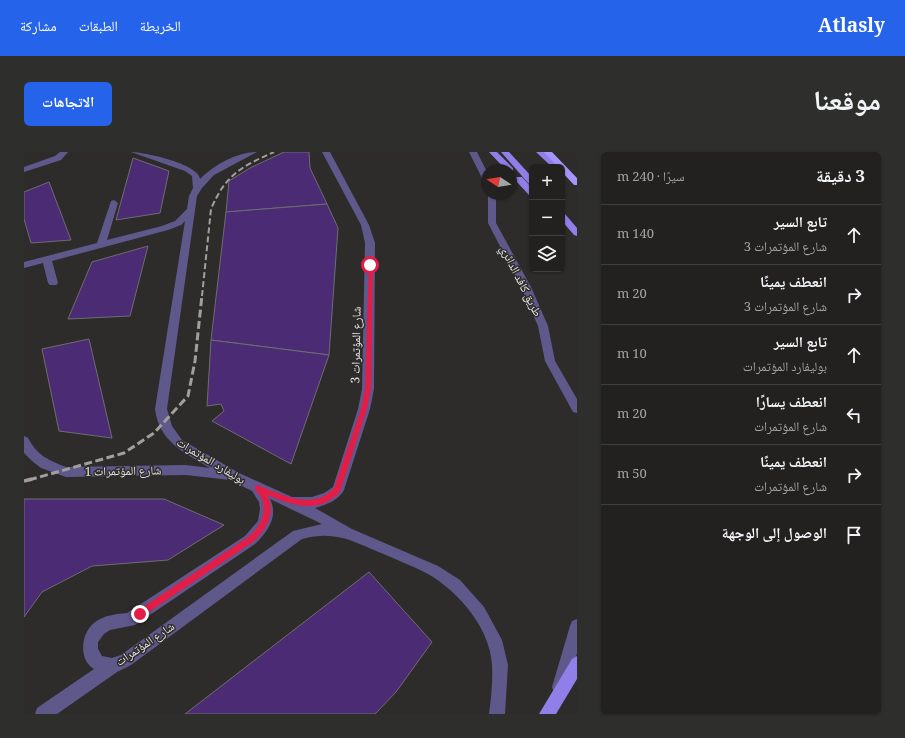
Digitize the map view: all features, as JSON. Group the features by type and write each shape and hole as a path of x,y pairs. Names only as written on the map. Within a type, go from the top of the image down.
{"highway":[{"path":"548,152 577,184"}],"main road":[{"path":"493,152 504,164"},
{"path":"505,152 529,179"},
{"path":"540,152 554,164"},
{"path":"565,174 577,184"},
{"path":"517,177 529,190"},
{"path":"565,219 577,233"},
{"path":"565,228 577,240"},
{"path":"547,714 577,664"}],"street":[{"path":"24,170 58,158 64,152"},
{"path":"135,152 188,169 196,175 197,187"},
{"path":"154,152 203,167 227,164"},
{"name":"بوليفارد المؤتمرات","path":"253,152 209,174 197,187 193,196 161,409 162,418 172,436 178,443 235,477 320,516 347,533 433,570 455,585 479,612 494,640 500,664 497,714"},
{"name":"شارع المؤتمرات 3","path":"288,501 301,504 323,500 332,496 338,490 364,409 368,389 370,339 370,242 366,225 326,152"},
{"path":"473,152 481,168"},
{"name":"طريق كافد الدائري","path":"492,200 492,223 526,287 543,326 550,360 577,409"},
{"path":"102,245 114,203"},
{"path":"24,265 171,226 190,211"},
{"path":"47,258 53,283"},
{"name":"شارع المؤتمرات 1","path":"24,441 28,451 36,458 45,464 66,472 186,470 235,477"},
{"name":"شارع المؤتمرات","path":"257,488 265,498 266,510 265,524 260,532 130,620 106,623 97,629 92,637 90,652 94,660 101,664 112,666 126,660 298,535 312,530 334,530 347,533"},
{"path":"558,696 577,626"},
{"path":"43,714 112,666"}],"building":[{"path":"284,152 309,152 310,168 327,204 226,212 229,181 250,168"},
{"path":"133,158 169,171 160,213 116,220"},
{"path":"49,182 71,240 31,243 24,219 24,192"},
{"path":"327,204 338,228 329,355 211,340 226,212"},
{"path":"148,246 130,316 68,319 92,262"},
{"path":"89,339 112,438 59,431 42,349"},
{"path":"211,340 329,355 291,464 212,421 224,411 221,404 207,406"},
{"path":"24,499 164,499 224,525 168,560 92,566 42,592 24,617"},
{"path":"369,572 432,642 396,692 375,714 185,714"}],"railway":[{"path":"202,296 211,209 223,187 236,173 252,162 274,152"},
{"path":"29,480 124,453 154,433 188,396 195,361 202,295"},
{"path":"24,481 32,479"}],"route":[{"path":"140,614 260,532 265,524 266,510 265,498 257,488 288,501 301,504 323,500 332,496 338,490 364,409 368,389 370,369 370,265"}]}
